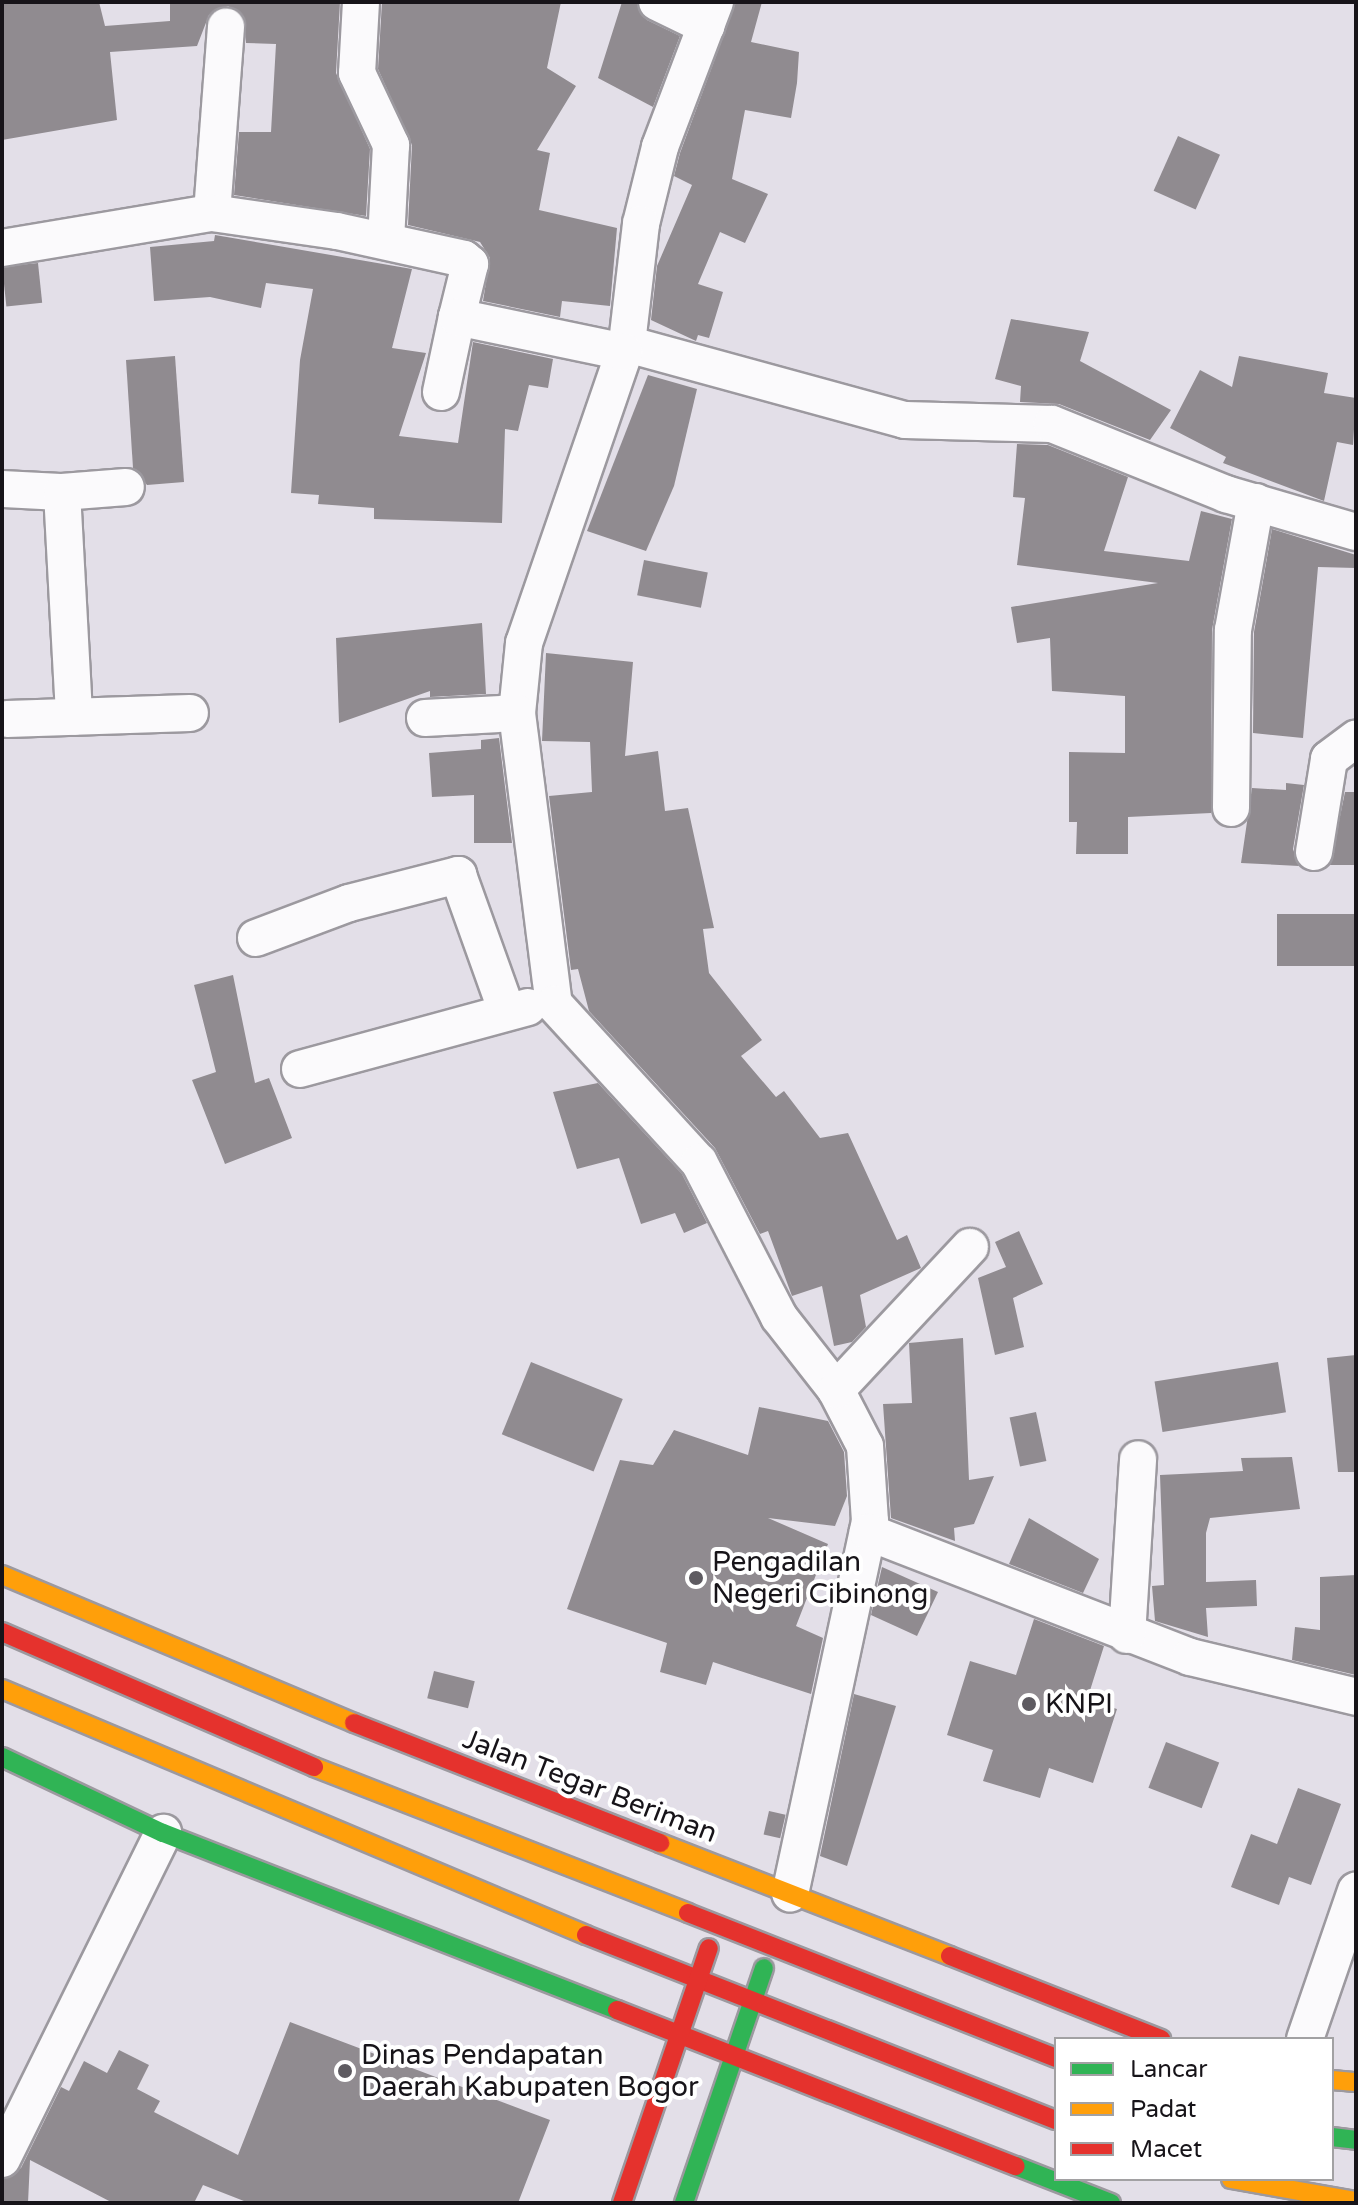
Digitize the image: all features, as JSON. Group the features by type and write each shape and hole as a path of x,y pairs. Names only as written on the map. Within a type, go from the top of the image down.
{"main road":[{"name":"Jalan Tegar Beriman","path":"2,1575 198,1663 1156,2037"},
{"path":"2,1632 220,1730 1054,2057"},
{"path":"2,1689 384,1856 754,1997 1054,2119"},
{"path":"2,1757 163,1833 733,2056 1053,2193 1111,2203"},
{"path":"384,1856 400,1883"},
{"path":"416,1910 431,1937"},
{"path":"622,2203 717,1925"},
{"path":"684,2203 772,1947"},
{"path":"1334,2080 1356,2082"},
{"path":"1334,2137 1356,2140"},
{"path":"1242,2181 1356,2201"}],"street":[{"path":"361,2 357,73 391,145 386,241"},
{"path":"657,2 711,14 660,147 626,348 524,643 517,713 554,1004 699,1162 779,1317 836,1390 865,1446 868,1532 790,1894"},
{"path":"212,213 226,27"},
{"path":"2,248 212,213 386,241 470,264 441,392"},
{"path":"457,317 626,348 725,373 840,408 944,421 1052,424 1256,502 1356,532"},
{"path":"2,489 62,492 126,487"},
{"path":"62,492 74,717"},
{"path":"1231,808 1233,630 1256,502"},
{"path":"7,719 190,713"},
{"path":"425,718 517,713"},
{"path":"1314,852 1329,759 1356,739"},
{"path":"256,938 458,875 506,1009"},
{"path":"300,1069 506,1009 554,1004"},
{"path":"836,1390 970,1247"},
{"path":"1127,1635 1138,1459"},
{"path":"868,1532 1127,1635 1356,1697"},
{"path":"2,2159 163,1833"},
{"path":"1306,2037 1356,1891"}],"building":[{"path":"2,2 99,2 105,26 170,21 170,2 340,2 336,73 370,149 366,216 234,195 239,132 271,132 276,44 246,43 244,17 228,6 209,15 197,46 110,52 117,120 2,140"},
{"path":"382,2 561,2 547,68 576,86 537,150 550,153 539,210 617,228 610,306 562,301 560,317 483,301 490,258 480,242 408,225 412,145 378,69"},
{"path":"622,2 636,2 647,20 680,36 653,107 598,78"},
{"path":"736,2 762,2 751,42 799,52 797,83 791,118 745,110 732,179 768,194 745,243 720,232 698,284 723,292 709,338 698,335 696,341 651,320 657,266 692,185 674,176 680,153"},
{"path":"1178,136 1220,155 1196,210 1154,191"},
{"path":"215,235 412,269 392,348 426,353 399,436 458,443 473,342 553,359 548,388 529,385 518,431 505,429 502,523 374,519 374,508 318,504 319,495 291,493 300,360 313,289 266,283 261,308 210,297 154,301 150,247 214,241"},
{"path":"38,263 42,303 6,307 2,267"},
{"path":"1011,319 1089,332 1080,361 1171,410 1150,440 1059,404 1020,402 1021,386 995,379"},
{"path":"175,356 184,482 147,485 133,468 126,360"},
{"path":"1239,356 1328,373 1324,393 1356,398 1353,445 1337,442 1324,501 1223,463 1226,457 1170,428 1200,370 1232,387"},
{"path":"648,375 697,389 674,486 646,551 587,531"},
{"path":"1017,444 1048,445 1128,477 1104,551 1189,561 1201,511 1232,519 1212,630 1211,813 1128,817 1128,854 1076,854 1077,822 1069,822 1069,752 1125,753 1125,696 1052,691 1050,638 1017,643 1011,607 1158,583 1017,565 1025,498 1013,497"},
{"path":"1272,529 1356,555 1356,568 1318,567 1303,738 1253,733 1254,632"},
{"path":"644,560 708,572 701,608 637,595"},
{"path":"482,623 486,694 430,697 430,691 339,723 336,638"},
{"path":"546,653 633,662 625,756 658,751 665,811 688,808 714,928 703,929 709,973 762,1040 741,1056 776,1097 784,1091 820,1138 848,1133 897,1240 907,1235 921,1268 860,1295 866,1327 852,1342 834,1346 822,1286 792,1296 768,1231 760,1234 715,1148 589,1011 578,969 571,970 549,796 592,792 590,742 542,741"},
{"path":"499,738 512,843 474,843 474,795 432,797 429,753 481,749 481,740"},
{"path":"1286,783 1304,785 1293,849 1299,866 1241,863 1252,788 1286,790"},
{"path":"1345,792 1356,792 1356,865 1330,865"},
{"path":"1277,914 1356,914 1356,966 1277,966"},
{"path":"233,975 255,1083 269,1078 292,1138 225,1164 192,1080 216,1072 194,985"},
{"path":"598,1083 682,1174 707,1223 684,1233 675,1213 641,1224 619,1158 577,1169 553,1092"},
{"path":"1019,1231 1043,1284 1013,1298 1024,1347 995,1355 978,1278 1006,1267 995,1242"},
{"path":"963,1338 969,1480 994,1476 974,1524 954,1528 955,1541 891,1518 883,1404 912,1403 909,1343"},
{"path":"1356,1355 1356,1472 1338,1472 1327,1358"},
{"path":"531,1362 623,1399 594,1471 502,1434"},
{"path":"1278,1362 1286,1412 1163,1432 1155,1382"},
{"name":"Pengadilan Negeri Cibinong","path":"759,1407 828,1421 844,1452 847,1496 835,1526 768,1518 828,1544 796,1626 823,1638 811,1694 713,1662 706,1685 660,1672 667,1643 567,1609 620,1460 653,1465 674,1430 748,1455"},
{"path":"1036,1412 1046,1461 1020,1467 1010,1418"},
{"path":"1292,1457 1300,1509 1210,1518 1206,1533 1206,1582 1256,1580 1257,1606 1206,1608 1208,1637 1155,1621 1152,1586 1164,1585 1160,1475 1243,1471 1241,1458"},
{"path":"1029,1518 1099,1559 1083,1593 1009,1564"},
{"path":"882,1567 938,1592 917,1636 871,1615"},
{"path":"1356,1575 1356,1675 1292,1660 1295,1627 1320,1630 1320,1577"},
{"name":"KNPI","path":"1034,1619 1104,1646 1087,1700 1117,1709 1093,1783 1049,1768 1040,1798 983,1781 993,1750 947,1735 970,1661 1016,1675"},
{"path":"434,1671 475,1681 468,1708 427,1698"},
{"path":"854,1694 896,1706 847,1866 820,1856"},
{"path":"1166,1742 1219,1762 1202,1808 1148,1788"},
{"path":"1298,1788 1341,1804 1311,1885 1289,1877 1279,1905 1231,1887 1251,1834 1277,1844"},
{"path":"769,1811 786,1815 780,1838 764,1834"},
{"name":"Dinas Pendapatan Daerah Kabupaten Bogor","path":"290,2022 550,2120 518,2203 249,2203 203,2185 194,2203 113,2203 30,2160 28,2203 2,2203 2,2180 21,2168 61,2087 69,2091 84,2061 107,2073 119,2050 149,2065 137,2089 160,2101 154,2112 238,2155"}],"traffic: fast":[{"path":"2,1757 163,1833 617,2010"},
{"path":"684,2203 764,1968"},
{"path":"1334,2137 1356,2140"},
{"path":"1016,2166 1054,2181"},
{"path":"1055,2181 1111,2203"}],"traffic: slow":[{"path":"2,1575 354,1723"},
{"path":"2,1689 586,1935"},
{"path":"314,1767 688,1913"},
{"path":"660,1843 950,1956"},
{"path":"1334,2080 1356,2082"},
{"path":"1242,2181 1356,2201"}],"traffic: jam":[{"path":"2,1632 314,1767"},
{"path":"354,1723 660,1843"},
{"path":"688,1913 1054,2057"},
{"path":"586,1935 1054,2119"},
{"path":"622,2203 709,1948"},
{"path":"950,1956 1156,2037"},
{"path":"617,2010 1016,2166"}],"place":[{"name":"Pengadilan Negeri Cibinong","path":"696,1578"},
{"name":"KNPI","path":"1029,1704"},
{"name":"Dinas Pendapatan Daerah Kabupaten Bogor","path":"345,2071"}]}
